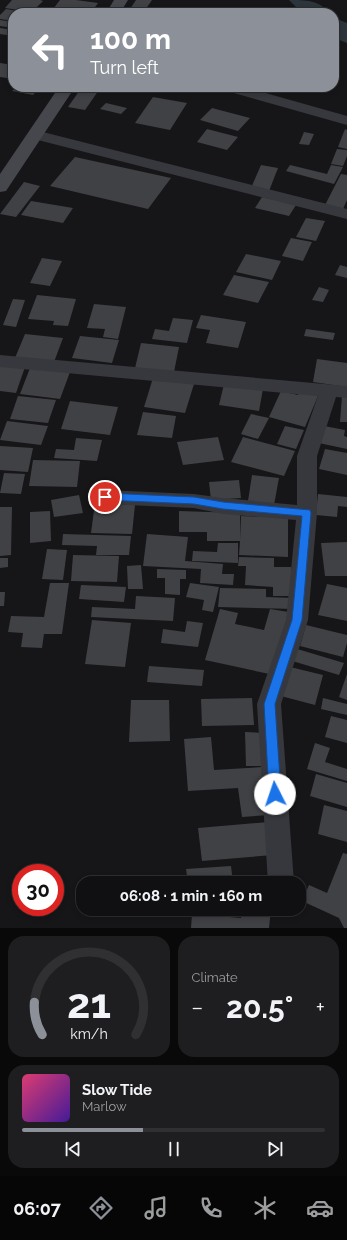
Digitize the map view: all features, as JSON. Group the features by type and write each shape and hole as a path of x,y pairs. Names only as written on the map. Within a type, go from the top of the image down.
{"main road":[{"path":"0,187 5,170 35,135 64,92"}],"street":[{"path":"246,92 347,121"},
{"path":"35,135 347,214"},
{"path":"0,361 338,392 307,456 307,513 297,620 270,704 281,876"},
{"path":"105,497 194,501 223,506 307,513"}],"building":[{"path":"12,0 43,1 36,8 5,8"},
{"path":"60,0 76,0 98,3 94,8 54,8"},
{"path":"136,0 152,0 146,8 131,8"},
{"path":"6,9 8,9 8,20 0,19 0,15"},
{"path":"0,20 8,21 8,27 0,26"},
{"path":"0,28 8,29 8,35 0,34"},
{"path":"0,63 8,64 8,78 0,77"},
{"path":"17,92 36,92 33,95"},
{"path":"78,92 98,92 85,110 68,107"},
{"path":"153,97 187,103 170,130 135,123"},
{"path":"106,103 127,108 121,114 100,109"},
{"path":"212,108 250,118 238,131 200,120"},
{"path":"207,129 238,137 227,150 197,142"},
{"path":"345,129 347,130 347,149 338,147"},
{"path":"304,132 314,134 309,145 299,144"},
{"path":"337,149 347,150 347,156 343,166 331,164"},
{"path":"75,157 171,178 148,209 50,186"},
{"path":"261,165 278,168 269,191 251,188"},
{"path":"290,165 327,174 331,165 343,167 334,184 286,171"},
{"path":"341,174 347,175 347,200 343,209 325,205"},
{"path":"24,182 40,186 16,217 0,214"},
{"path":"262,197 296,205 289,216 255,208"},
{"path":"31,201 73,208 63,223 21,215"},
{"path":"306,218 325,221 316,241 296,237"},
{"path":"291,238 312,242 303,261 282,256"},
{"path":"246,254 281,261 272,280 236,272"},
{"path":"42,258 62,261 50,286 30,283"},
{"path":"340,265 347,267 347,278 335,275"},
{"path":"234,275 269,282 258,303 223,295"},
{"path":"319,287 329,290 323,302 312,300"},
{"path":"37,295 76,299 68,326 53,325 54,321 28,319"},
{"path":"13,299 25,300 16,327 3,325"},
{"path":"94,304 126,307 118,339 103,337 105,329 87,328"},
{"path":"201,315 246,322 238,348 206,343 210,330 196,328"},
{"path":"173,318 193,320 187,343 152,339 155,329 169,331"},
{"path":"306,329 335,333 333,340 304,336"},
{"path":"25,334 63,338 54,362 15,358"},
{"path":"80,336 119,340 112,363 72,358"},
{"path":"141,343 179,347 174,372 135,368"},
{"path":"317,359 347,363 347,387 313,382"},
{"path":"0,365 25,367 16,393 0,391"},
{"path":"30,368 70,372 60,399 20,394"},
{"path":"153,378 194,384 185,413 144,407"},
{"path":"224,384 263,389 259,411 219,405"},
{"path":"281,391 298,395 299,391 318,396 305,427 269,417"},
{"path":"18,396 56,400 48,423 10,419"},
{"path":"342,396 347,396 347,422 340,422"},
{"path":"70,401 118,407 110,435 61,429"},
{"path":"143,412 176,416 172,438 137,435"},
{"path":"251,414 269,418 258,439 241,434"},
{"path":"7,421 48,426 41,445 0,440"},
{"path":"319,425 345,430 344,436 347,437 347,449 314,442"},
{"path":"285,426 304,430 296,449 277,444"},
{"path":"218,437 224,460 183,465 177,442"},
{"path":"243,437 295,451 284,476 231,462"},
{"path":"76,438 102,440 97,461 54,458 56,449 74,450"},
{"path":"0,446 33,448 28,472 0,470"},
{"path":"325,449 347,453 347,475 319,469"},
{"path":"33,460 80,461 77,487 29,486"},
{"path":"4,473 25,474 21,494 0,493"},
{"path":"252,475 279,478 274,505 248,501"},
{"path":"239,480 241,498 211,500 209,482"},
{"path":"318,494 347,497 347,507 338,506 337,517 316,515"},
{"path":"79,495 83,513 54,517 51,500"},
{"path":"95,503 135,505 132,534 91,533"},
{"path":"0,507 12,507 11,555 0,556"},
{"path":"50,511 51,541 30,543 30,512"},
{"path":"179,511 240,513 240,540 241,516 288,518 288,557 239,555 240,541 207,541 207,532 179,532"},
{"path":"63,534 131,536 129,555 96,555 97,546 62,545"},
{"path":"147,534 188,537 185,561 223,564 222,574 234,574 233,585 200,583 201,569 143,566"},
{"path":"347,542 347,576 325,576 321,543"},
{"path":"218,543 238,543 238,563 192,561 193,551 217,552"},
{"path":"47,549 67,550 63,580 42,579"},
{"path":"73,555 119,556 117,582 71,581"},
{"path":"239,557 274,558 274,567 291,567 292,596 273,596 273,587 245,585 246,566 238,566"},
{"path":"0,558 8,558 8,567 0,568"},
{"path":"141,565 143,589 128,589 127,566"},
{"path":"157,569 186,570 186,579 180,579 180,595 165,594 165,578 157,578"},
{"path":"50,583 69,583 62,634 44,634 42,648 21,647 23,633 8,632 11,616 44,617"},
{"path":"190,583 219,587 213,612 202,610 204,600 186,597"},
{"path":"327,584 347,588 347,621 318,615"},
{"path":"81,585 126,587 124,602 79,599"},
{"path":"220,588 266,589 266,597 294,598 294,609 218,607"},
{"path":"0,592 5,592 4,606 0,606"},
{"path":"136,596 175,598 173,621 91,617 92,607 135,609"},
{"path":"220,609 238,613 235,624 264,630 270,609 295,613 274,675 205,660"},
{"path":"92,620 131,623 125,667 85,664"},
{"path":"187,621 203,623 198,647 161,643 163,629 185,632"},
{"path":"306,625 347,635 347,643 343,657 300,646"},
{"path":"294,648 344,663 339,675 289,660"},
{"path":"149,666 204,670 202,686 147,682"},
{"path":"286,666 323,675 315,705 277,695"},
{"path":"347,674 347,700 339,697"},
{"path":"252,698 254,725 202,726 201,699"},
{"path":"323,698 347,704 347,715 321,709"},
{"path":"131,700 169,700 170,741 129,742"},
{"path":"331,716 347,720 347,743 325,737"},
{"path":"245,732 265,733 266,766 246,766"},
{"path":"211,737 214,770 263,767 269,815 242,817 238,788 188,791 184,739"},
{"path":"315,743 330,748 325,762 347,769 347,781 307,769"},
{"path":"316,774 347,783 347,807 310,796"},
{"path":"324,805 347,811 347,842 318,834"},
{"path":"269,822 273,855 202,861 198,828"},
{"path":"343,853 347,854 347,928 344,928 339,918 306,903 306,892 309,885 327,893"},
{"path":"231,866 232,876 187,876 186,869"},
{"path":"192,916 241,918 241,916 270,916 269,928 191,928"}],"waterway":[{"path":"301,0 311,8"},
{"path":"339,29 347,35"}],"route":[{"path":"105,497 194,501 223,506 307,513 297,620 270,704 275,794"}]}
